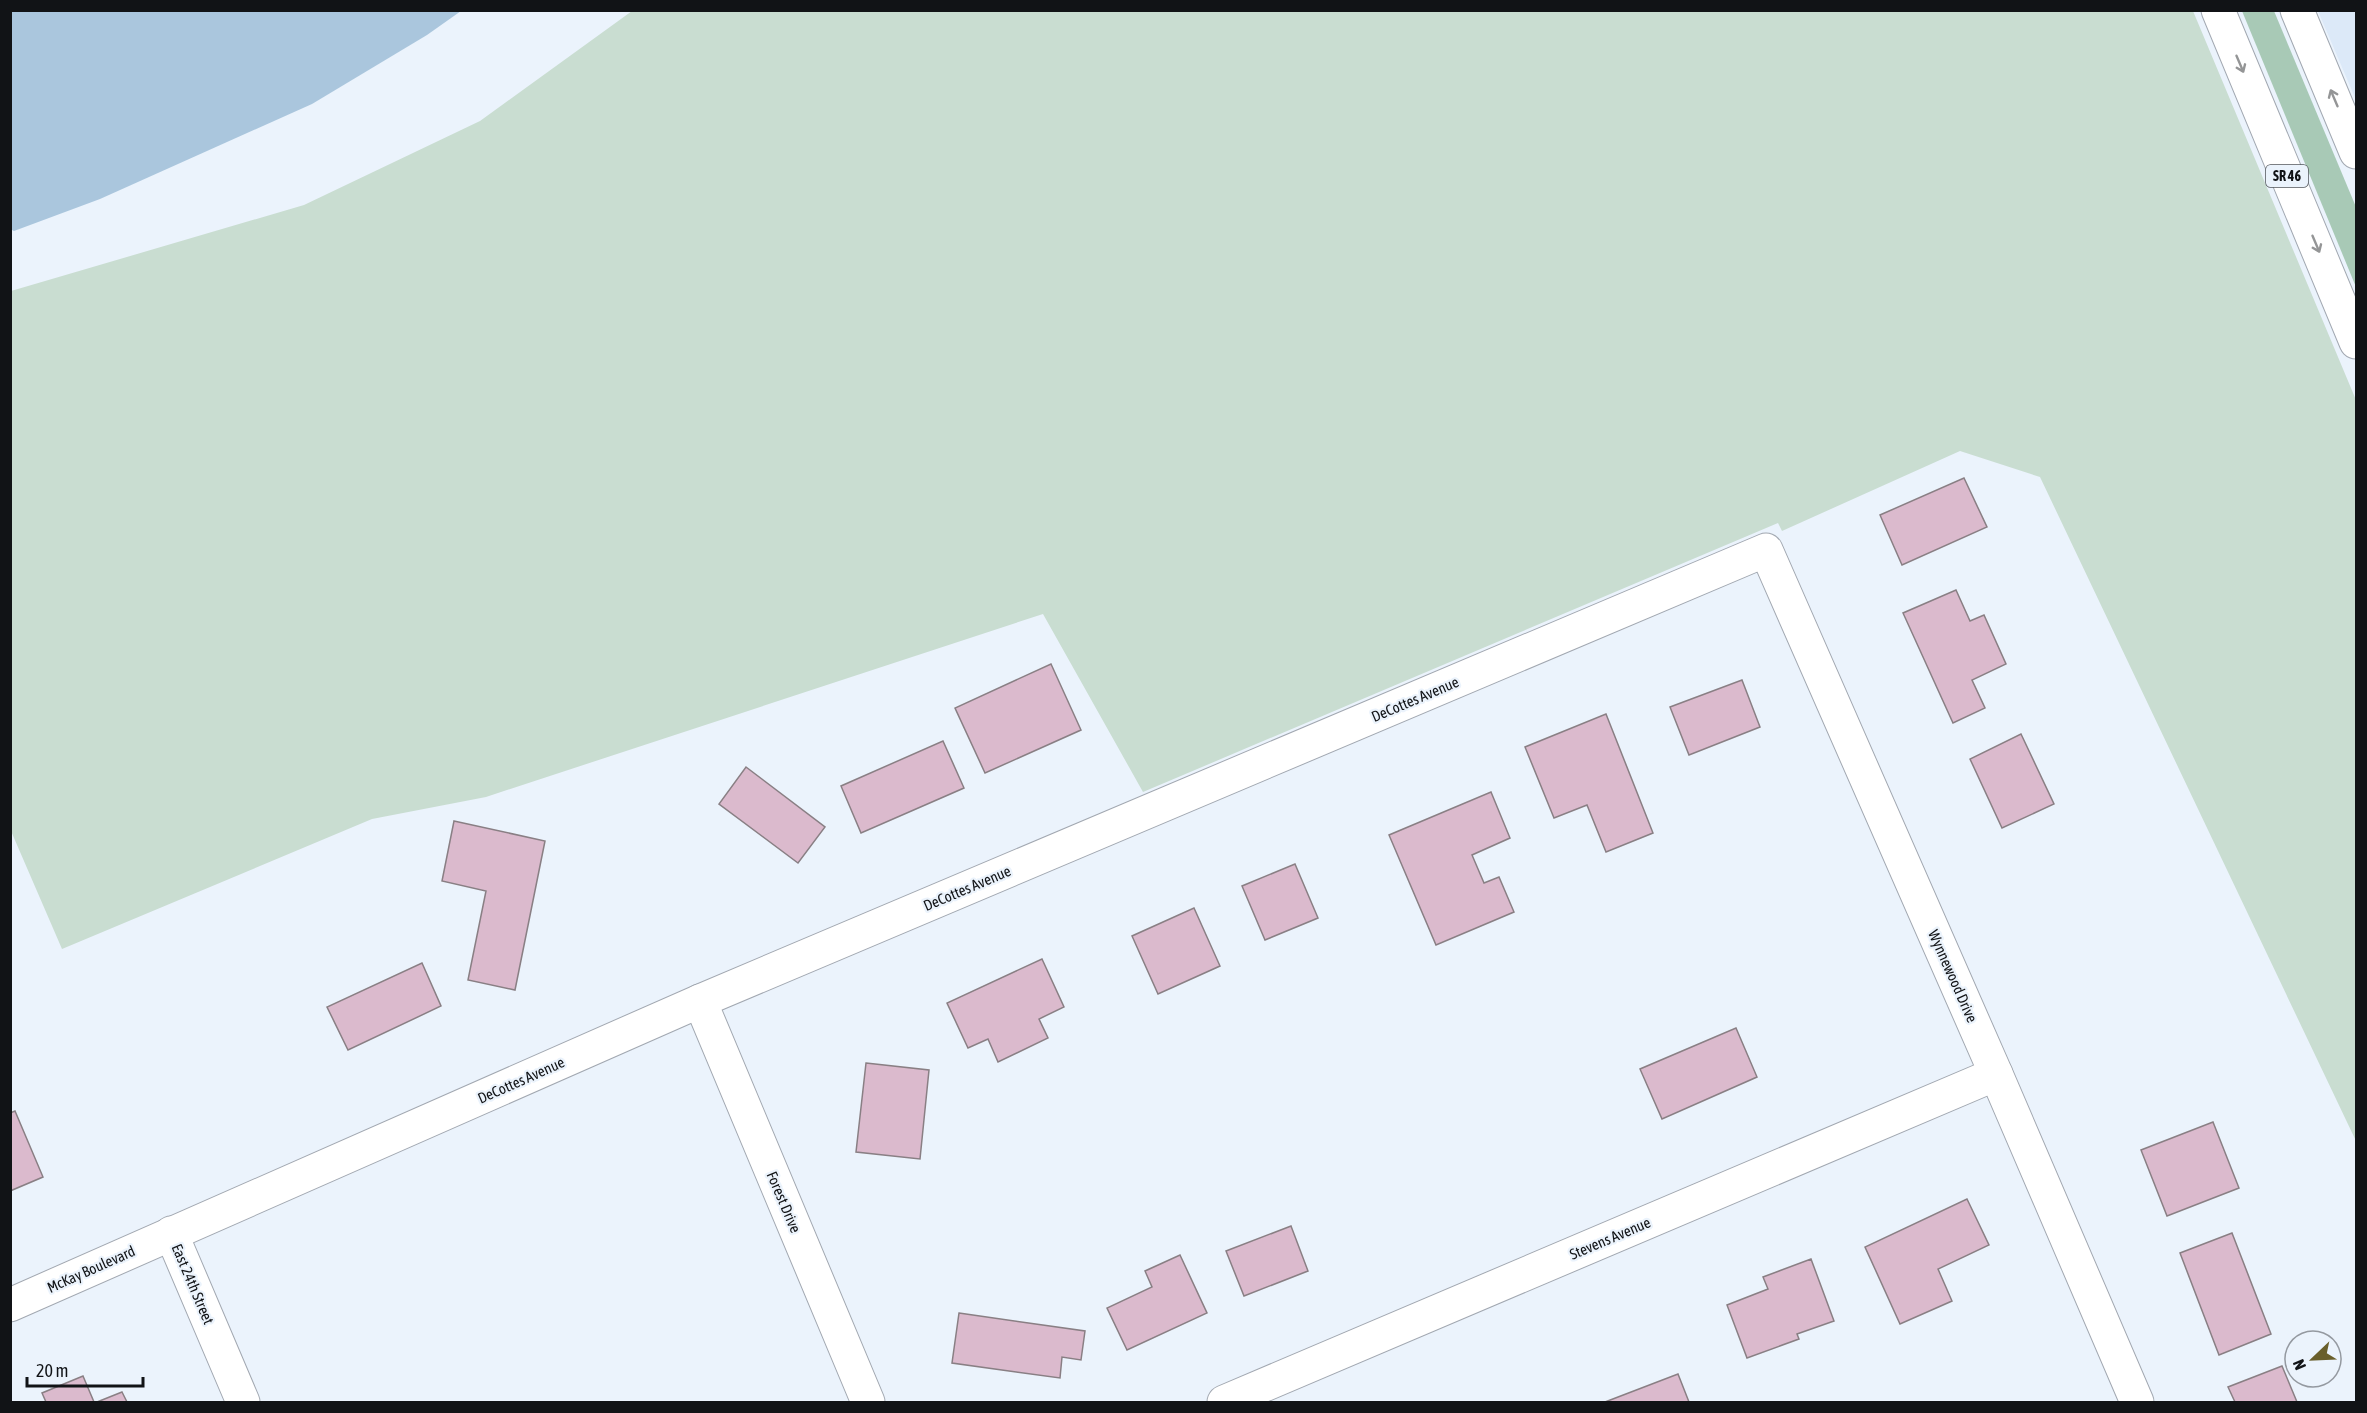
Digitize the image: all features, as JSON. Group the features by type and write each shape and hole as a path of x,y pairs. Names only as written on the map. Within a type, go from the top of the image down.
{"street":[{"name":"SR 46","path":"2217,10 2356,342"},
{"path":"2297,10 2356,152"},
{"name":"DeCottes Avenue","path":"171,1233 700,1001 1766,550"},
{"name":"Wynnewood Drive","path":"1766,550 2137,1402"},
{"name":"Forest Drive","path":"700,1001 868,1402"},
{"name":"Stevens Avenue","path":"1224,1402 1996,1074"},
{"name":"McKay Boulevard","path":"10,1305 171,1233"},
{"name":"East 24th Street","path":"171,1233 243,1402"}],"shaded area":[{"path":"2318,11 2356,11 2356,100"}],"green space":[{"path":"632,11 2193,11 2356,400 2356,1141 2040,477 1960,451 1782,531 1778,523 1143,792 1043,614 486,797 372,819 62,949 11,831 11,291 304,205 480,121"},
{"path":"2242,11 2274,11 2356,207 2356,287"}],"water":[{"path":"10,11 461,11 427,35 312,104 100,199 14,231 10,229"}],"building":[{"path":"1964,478 1987,527 1902,565 1880,515"},
{"path":"1956,590 1970,621 1984,615 2006,664 1972,680 1985,708 1953,723 1903,613"},
{"path":"1051,664 1081,730 985,773 955,708"},
{"path":"1742,680 1760,727 1689,755 1670,707"},
{"path":"1606,714 1653,833 1606,852 1587,805 1554,818 1525,747"},
{"path":"2021,734 2054,804 2002,828 1970,759"},
{"path":"943,741 964,788 861,833 841,786"},
{"path":"746,767 825,827 798,863 719,804"},
{"path":"1491,792 1510,838 1472,855 1484,883 1499,877 1514,912 1436,945 1389,835"},
{"path":"454,821 545,841 515,990 468,980 486,891 442,881"},
{"path":"1295,864 1318,918 1265,940 1242,886"},
{"path":"1194,908 1220,966 1158,994 1132,936"},
{"path":"1042,959 1064,1007 1039,1019 1048,1038 998,1062 988,1039 968,1048 947,1003"},
{"path":"422,963 441,1006 348,1050 327,1007"},
{"path":"1736,1028 1757,1077 1662,1119 1640,1069"},
{"path":"866,1063 929,1070 920,1159 856,1152"},
{"path":"15,1111 43,1177 10,1191 10,1113"},
{"path":"2213,1122 2239,1188 2167,1216 2141,1150"},
{"path":"1967,1199 1989,1245 1938,1269 1952,1301 1900,1324 1865,1247"},
{"path":"1291,1226 1308,1271 1244,1296 1226,1251"},
{"path":"2232,1233 2271,1334 2219,1355 2180,1253"},
{"path":"1180,1255 1207,1313 1127,1350 1107,1308 1152,1287 1145,1271"},
{"path":"1811,1259 1834,1321 1797,1334 1799,1339 1747,1358 1727,1305 1768,1289 1763,1277"},
{"path":"959,1313 1085,1331 1081,1360 1062,1357 1060,1378 952,1363"},
{"path":"2282,1366 2283,1389 2292,1389 2297,1402 2235,1402 2228,1387"},
{"path":"1678,1374 1689,1402 1605,1402"},
{"path":"83,1376 94,1402 46,1402 42,1393"},
{"path":"122,1392 127,1402 97,1402"}]}
